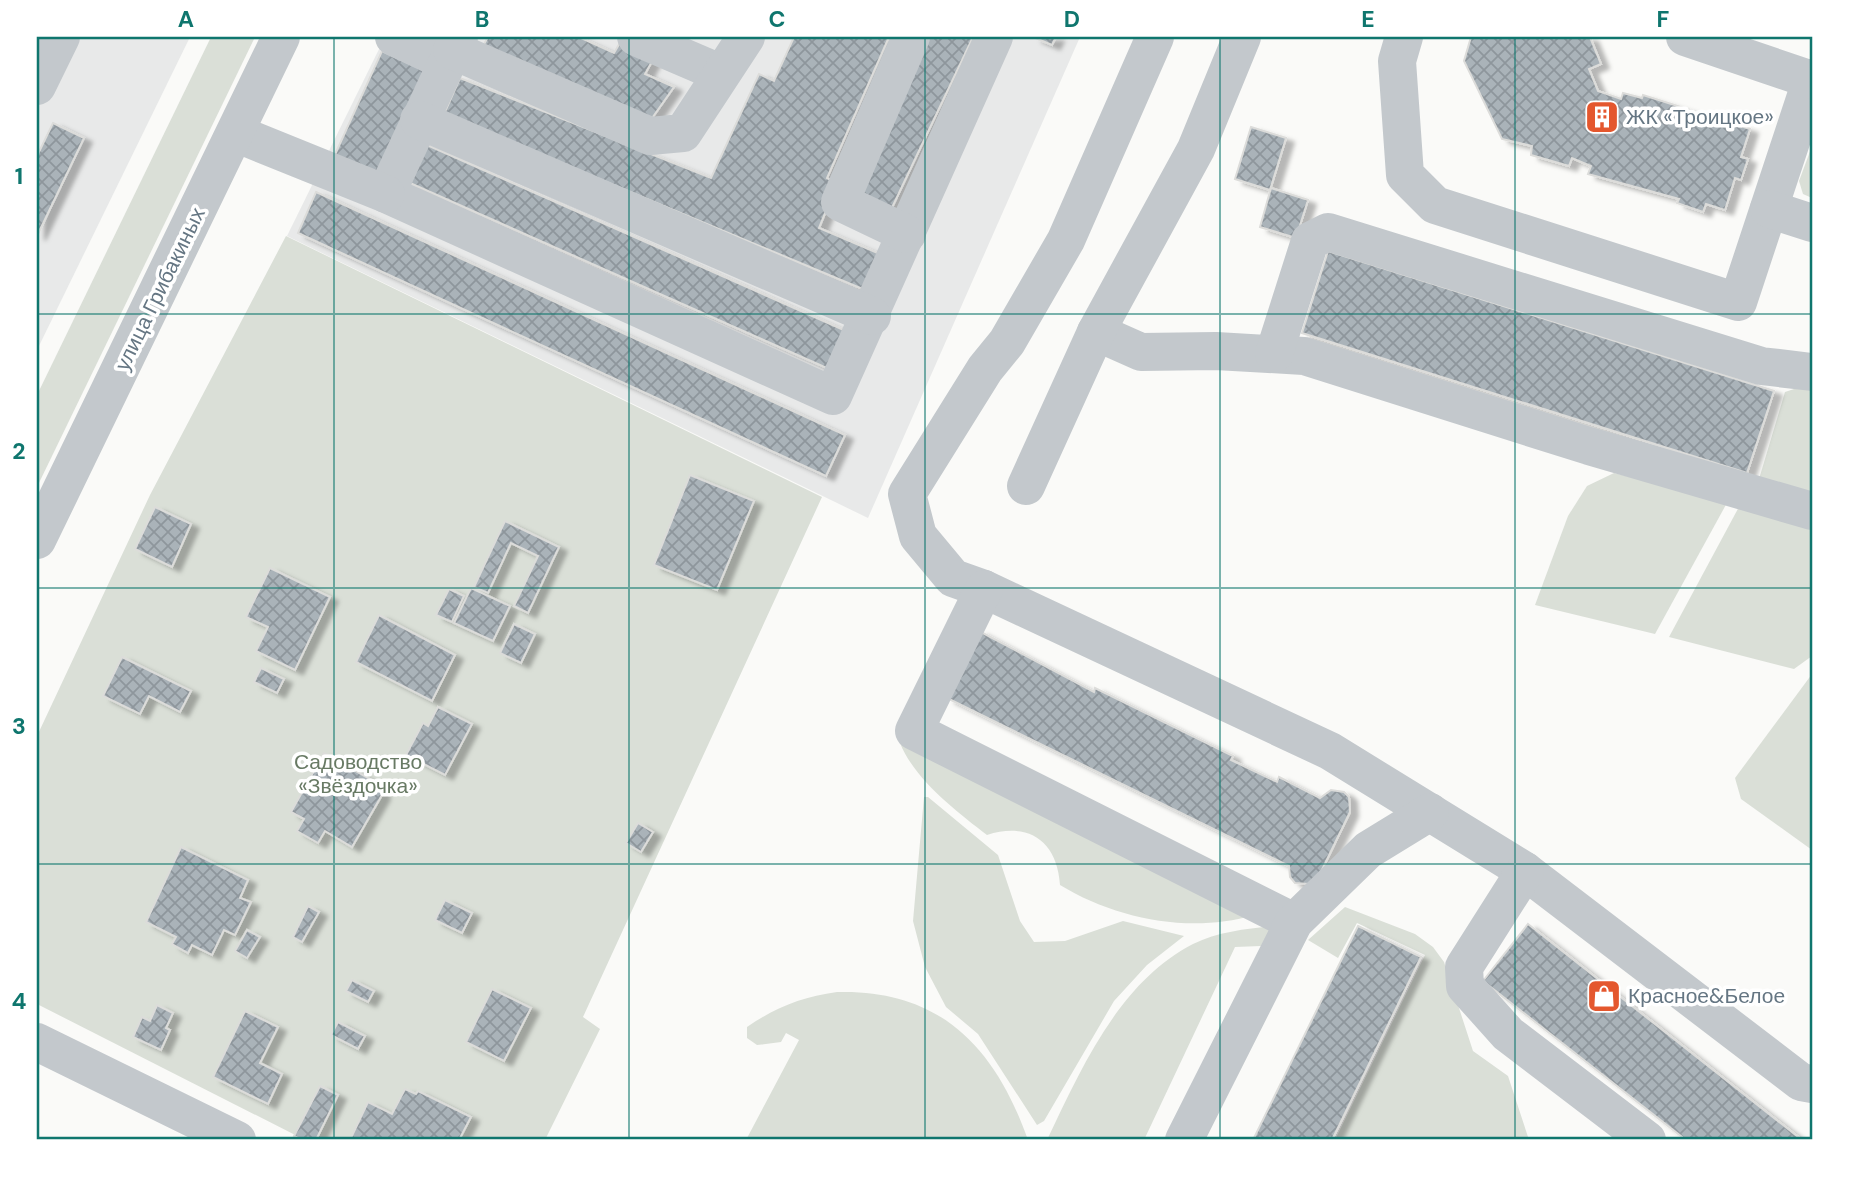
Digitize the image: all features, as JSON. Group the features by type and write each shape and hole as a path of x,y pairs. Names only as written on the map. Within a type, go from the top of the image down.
{"street":[{"path":"37,86 61,37"},
{"name":"улица Грибакиных","path":"37,540 281,37"},
{"path":"394,37 453,50 650,136 683,133 746,37"},
{"path":"636,37 720,73"},
{"path":"907,234 840,202 911,37"},
{"path":"235,133 386,194 833,396 872,316 994,37"},
{"path":"1155,37 1066,240 1007,342 985,369 907,494 918,536 953,578 984,589 1330,751 1430,812 1525,871 1801,1082 1812,1084"},
{"path":"1026,486 1096,332 1196,149 1242,37"},
{"path":"1404,37 1397,61 1405,175 1435,205 1738,302 1812,79 1685,37"},
{"path":"386,194 453,50"},
{"path":"419,120 872,316"},
{"path":"1769,209 1812,223"},
{"path":"1274,354 1310,241 1328,232 1762,366 1812,372"},
{"path":"1096,332 1141,352 1216,351 1304,356 1589,446 1812,511"},
{"path":"984,589 914,732 1294,922"},
{"path":"1184,1140 1294,922 1368,850 1430,812"},
{"path":"1525,871 1464,967 1465,986 1508,1034 1647,1140"},
{"path":"37,1042 237,1140"}],"shaded area":[{"path":"37,37 190,37 37,350"},
{"path":"385,37 1080,37 868,518 287,236"}],"green space":[{"path":"211,37 255,37 37,487 37,395"},
{"path":"1812,146 1812,198 1803,194 1799,181"},
{"name":"Садоводство «Звёздочка»","path":"286,236 822,497 583,1017 600,1029 545,1140 305,1140 37,1004 37,736 150,495"},
{"path":"1797,388 1812,390 1812,494 1759,479 1785,392"},
{"path":"1614,473 1728,501 1655,634 1535,605 1568,516 1587,486"},
{"path":"1740,505 1812,526 1812,656 1794,669 1669,637"},
{"path":"1812,674 1812,850 1741,799 1735,778"},
{"path":"900,743 1254,915 1230,921 1179,923 1129,914 1082,897 1060,885 1053,856 1038,838 1015,831 987,835 926,782"},
{"path":"924,797 928,797 998,855 1020,921 1034,942 1065,941 1123,921 1184,936 1147,965 1114,1001 1044,1121 1037,1125 978,1034 946,1007 925,967 913,921"},
{"path":"1345,907 1415,934 1433,947 1444,962 1473,1051 1508,1076 1529,1140 1335,1140 1425,955 1357,923 1338,958 1308,940"},
{"path":"1272,926 1261,946 1235,947 1144,1140 1047,1140 1105,1030 1123,1004 1144,981 1167,960 1202,940 1231,932"},
{"path":"837,992 873,994 906,1001 934,1013 959,1030 999,1077 1028,1140 746,1140 799,1040 786,1033 781,1042 757,1045 747,1038 747,1027 790,1004"}],"building":[{"path":"488,37 579,37 614,53 621,41 655,56 645,74 674,87 650,121 483,46"},
{"path":"794,37 889,37 827,178 837,184 819,228 880,254 865,290 444,114 460,78 711,178 759,74 774,81"},
{"path":"929,37 973,37 889,214 857,198"},
{"path":"1033,37 1056,37 1052,45"},
{"name":"ЖК «Троицкое»","path":"1471,37 1590,37 1601,64 1589,69 1598,91 1621,99 1623,93 1642,98 1643,95 1750,129 1741,157 1748,159 1741,180 1735,178 1725,210 1706,204 1703,212 1677,203 1679,199 1588,174 1591,166 1572,158 1569,166 1531,155 1532,146 1502,139 1464,61"},
{"path":"382,51 428,72 379,180 333,159"},
{"path":"53,123 84,138 37,236 37,156"},
{"path":"1251,127 1286,138 1270,190 1235,179"},
{"path":"427,145 846,331 829,369 410,183"},
{"path":"1271,188 1308,200 1296,238 1260,227"},
{"path":"316,192 845,435 826,476 298,233"},
{"path":"1328,251 1774,391 1747,473 1302,333"},
{"path":"690,475 754,501 717,590 654,565"},
{"path":"155,507 191,524 172,567 135,549"},
{"path":"505,521 559,547 528,613 514,606 538,556 511,543 488,593 474,587"},
{"path":"270,568 330,597 295,670 256,651 268,627 246,617"},
{"path":"471,588 510,606 493,641 454,623"},
{"path":"449,589 464,596 452,622 436,615"},
{"path":"379,615 455,655 432,701 356,662"},
{"path":"514,624 535,634 521,663 500,653"},
{"path":"979,631 1094,692 1095,688 1233,756 1231,760 1277,782 1279,777 1320,798 1331,790 1344,792 1349,797 1350,812 1317,880 1309,884 1295,883 1290,877 1289,866 947,698"},
{"path":"122,657 191,691 180,712 149,696 140,714 103,696"},
{"path":"261,668 284,679 277,693 254,682"},
{"path":"438,707 472,724 445,775 406,755 423,723 428,726"},
{"path":"324,753 380,785 382,795 352,847 325,831 318,843 297,831 304,819 291,812"},
{"path":"638,823 653,832 641,852 626,843"},
{"path":"181,847 248,880 240,898 251,902 235,935 224,930 212,955 192,945 188,953 172,944 176,937 146,922"},
{"path":"445,900 472,913 462,933 435,920"},
{"path":"308,906 319,912 302,942 293,937"},
{"path":"1528,924 1802,1140 1686,1140 1483,981"},
{"path":"1358,926 1421,957 1332,1140 1253,1140"},
{"path":"247,930 260,937 247,958 235,951"},
{"path":"352,980 374,991 368,1002 346,991"},
{"path":"492,989 531,1008 504,1061 466,1042"},
{"path":"157,1005 173,1013 166,1028 170,1030 161,1050 133,1037 142,1017 150,1021"},
{"path":"245,1011 278,1027 260,1063 282,1074 268,1104 213,1077"},
{"path":"338,1022 365,1036 358,1049 331,1035"},
{"path":"320,1086 338,1095 316,1140 303,1140 294,1136"},
{"path":"405,1089 416,1094 418,1091 471,1117 459,1140 350,1140 368,1102 392,1114"}],"place":[{"name":"ЖК «Троицкое»","path":"1602,117"},
{"name":"Красное&Белое","path":"1604,996"}]}
